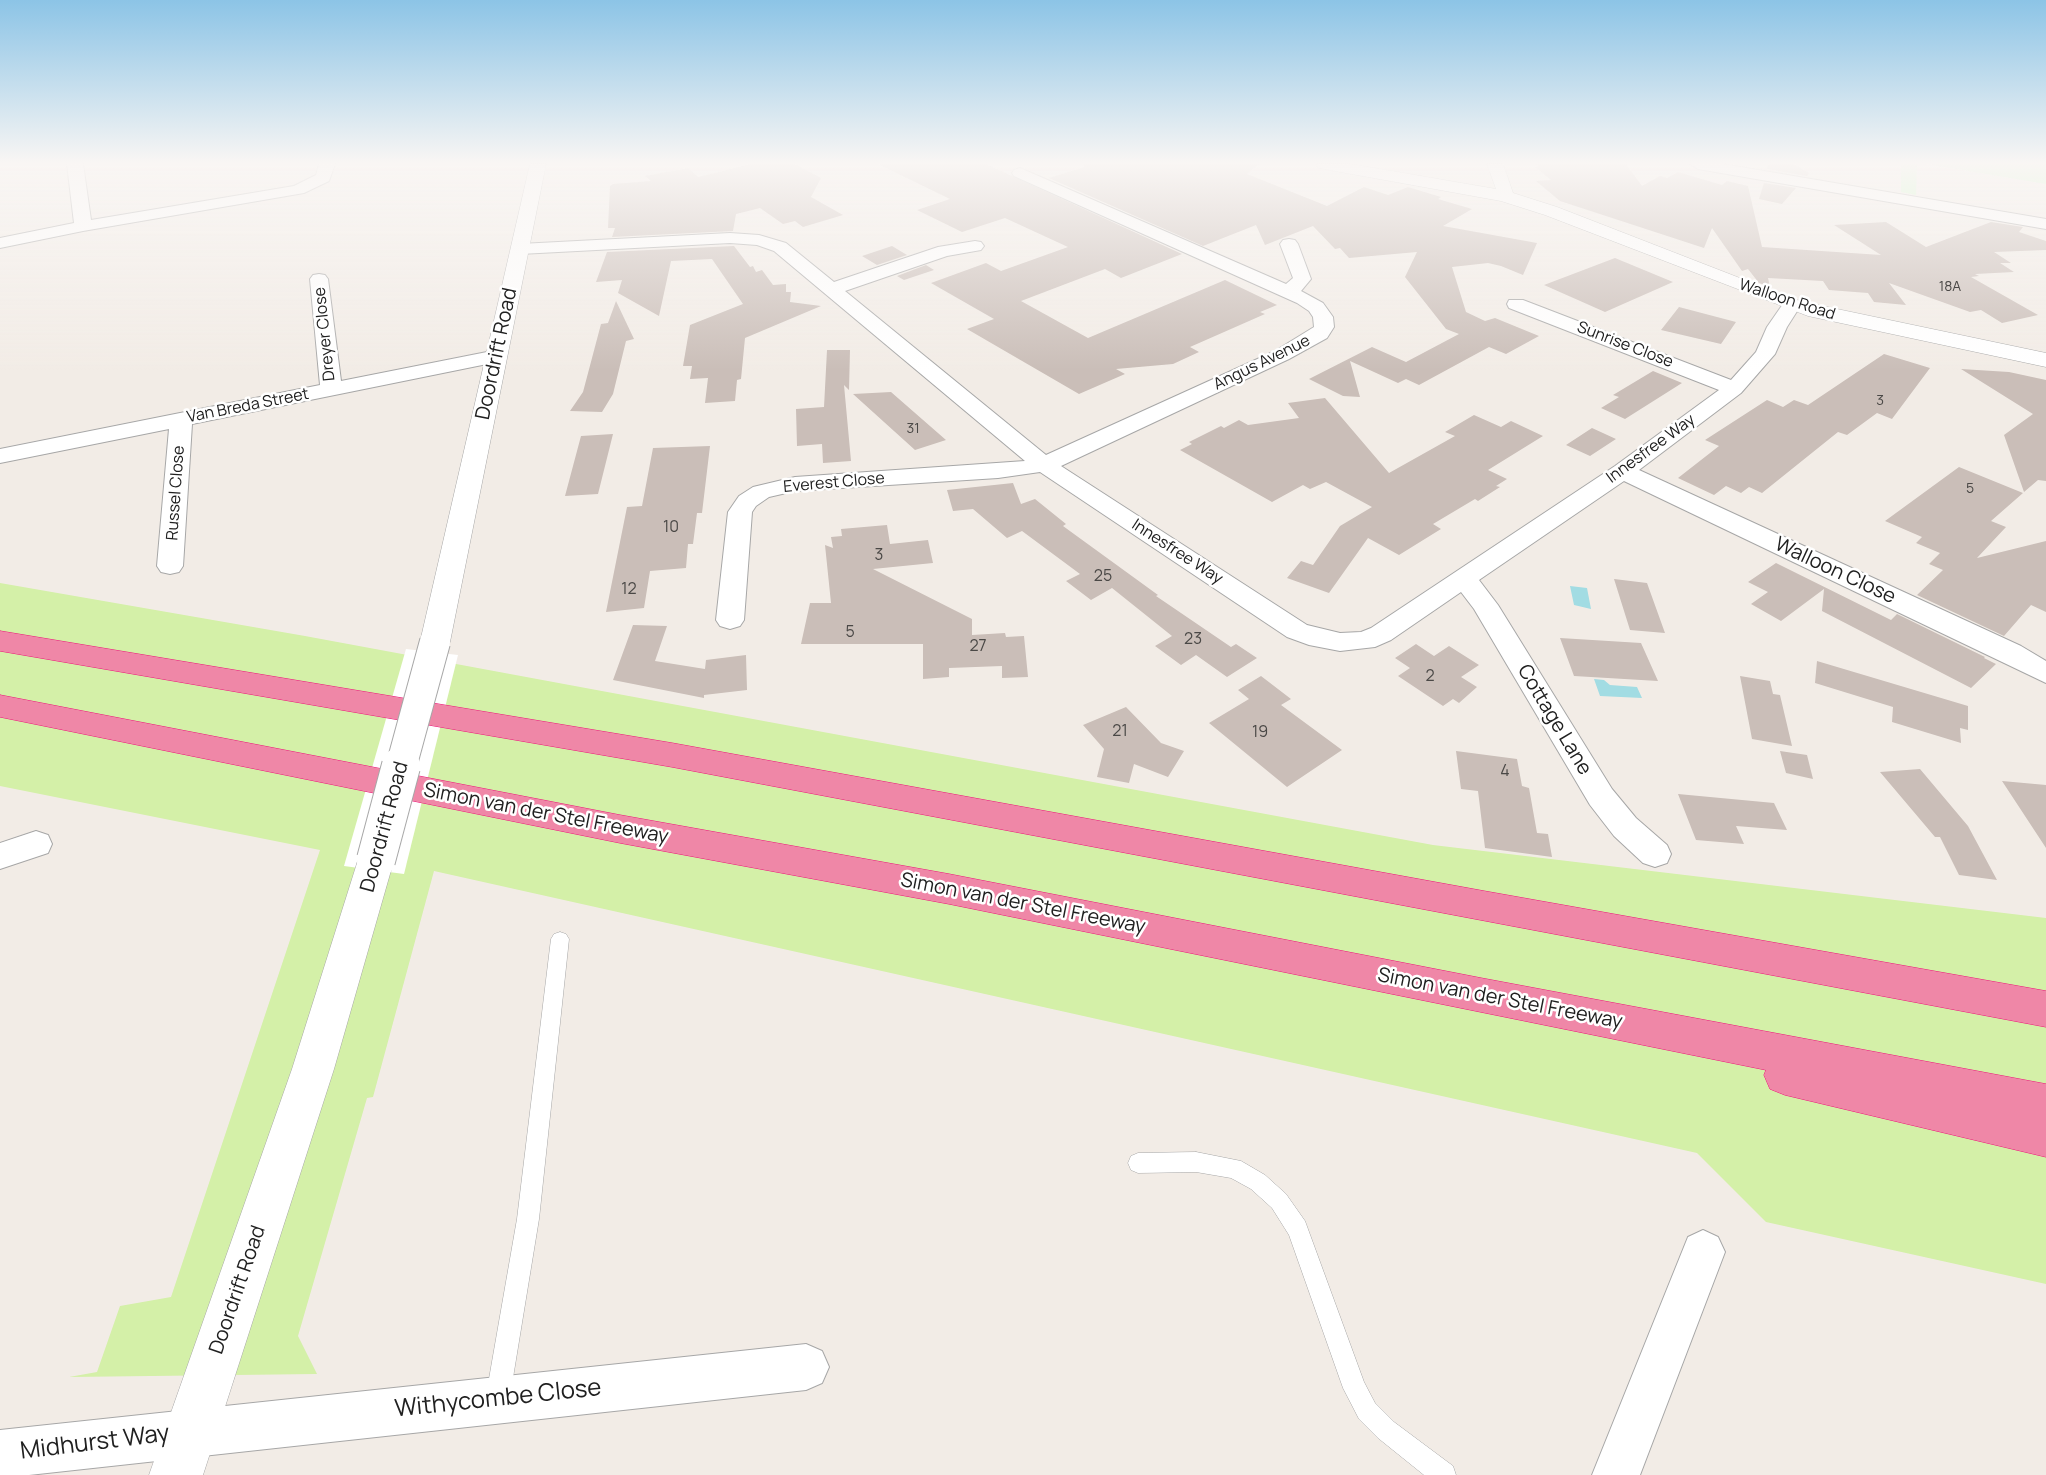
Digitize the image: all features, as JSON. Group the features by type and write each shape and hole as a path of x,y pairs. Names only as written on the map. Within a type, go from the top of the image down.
{"highway":[{"path":"0,641 672,755 997,814 1484,907 2046,1009"},
{"name":"Simon van der Stel Freeway","path":"0,706 620,829 949,889 1481,996 2046,1104"},
{"path":"1484,907 2046,987"},
{"path":"1481,996 1559,1021 1626,1038 2046,1136"}],"street":[{"path":"0,243 50,233"},
{"name":"Doordrift Road","path":"183,1454 313,1069 376,860 435,642 523,233"},
{"name":"Angus Avenue","path":"1044,465 1282,355 1320,334 1324,327 1323,317 1316,307 1289,292 1155,233"},
{"name":"Walloon Road","path":"1607,233 1815,312 2046,360"},
{"name":"Innesfree Way","path":"520,249 747,238 780,247 1044,465 1297,631 1318,639 1340,642 1374,638 1623,471 1734,389 1766,354 1777,327 1792,305"},
{"path":"1289,244 1302,279 1289,292"},
{"path":"833,289 944,251 975,246"},
{"name":"Dreyer Close","path":"319,279 331,389"},
{"name":"Sunrise Close","path":"1516,304 1621,343 1734,389"},
{"name":"Van Breda Street","path":"0,456 497,357"},
{"name":"Russel Close","path":"170,566 181,419"},
{"name":"Everest Close","path":"730,620 740,512 747,501 761,492 795,484 998,471 1044,465"},
{"name":"Walloon Close","path":"1623,471 2011,653 2046,673"},
{"name":"Cottage Lane","path":"1463,578 1485,606 1601,797 1625,827 1654,854"},
{"path":"0,856 36,844"},
{"path":"1617,1475 1703,1252"},
{"name":"Withycombe Close","path":"183,1454 498,1399 806,1367"},
{"name":"Midhurst Way","path":"0,1454 183,1454"}],"lane":[{"path":"498,1399 528,1219 560,939"},
{"path":"1138,1164 1196,1162 1234,1168 1258,1182 1279,1201 1297,1229 1355,1388 1367,1411 1386,1430 1444,1475"}],"green space":[{"path":"0,583 305,636 1433,845 2046,918 2046,1284 1766,1222 1697,1153 434,871 373,1097 367,1098 298,1336 317,1374 69,1377 97,1372 120,1306 171,1297 320,850 0,786"}],"water":[{"path":"1570,586 1587,588 1591,609 1574,605"},
{"path":"1594,679 1604,680 1610,685 1637,687 1642,698 1600,696"}],"pier":[{"path":"406,649 458,655 404,874 344,866"}],"building":[{"path":"613,233 696,233 612,237"},
{"path":"1037,233 1136,233 1182,254 1121,278 1105,269 1021,301 1088,338 1225,280 1277,305 1260,312 1265,314 1190,347 1199,352 1173,364 1116,369 1125,374 1079,394 967,329 994,319 931,283 986,263 1001,271 1068,247"},
{"path":"1173,233 1236,233 1203,246"},
{"path":"1260,233 1296,233 1265,245"},
{"path":"1320,233 1481,233 1537,243 1523,275 1488,263 1452,267 1466,312 1485,321 1495,318 1539,336 1506,354 1489,347 1419,385 1406,379 1398,383 1350,361 1360,397 1343,396 1309,379 1372,347 1406,362 1459,334 1446,329 1405,277 1417,252 1349,258 1340,248 1335,249"},
{"path":"1658,233 1710,233 1704,248"},
{"path":"1715,233 1759,233 1762,247 1881,255 1846,233 1903,233 1926,247 1963,233 2022,233 2046,241 2046,250 1994,252 2011,263 2000,263 2014,272 1975,274 1979,276 1971,277 2038,315 2002,323 1981,310 1970,312 1889,283 1906,305 1874,302 1868,293 1829,290 1823,281 1768,278 1770,287 1759,283 1748,269 1742,271"},
{"path":"734,246 750,267 753,266 756,272 762,270 773,285 786,284 786,292 791,292 790,302 821,306 745,338 741,379 737,380 735,401 705,403 708,378 690,379 692,366 683,366 690,325 743,304 712,259 671,261 659,316 618,293 622,280 596,282 607,252"},
{"path":"892,246 907,255 877,265 862,256"},
{"path":"1615,258 1673,282 1605,312 1544,285"},
{"path":"926,265 934,270 904,280 897,276"},
{"path":"616,301 634,339 626,341 613,394 602,412 570,411 583,392 601,324 608,323"},
{"path":"1679,307 1736,322 1721,344 1661,330"},
{"path":"827,350 850,350 849,390 844,385 851,461 823,463 822,444 797,446 796,409 824,407"},
{"path":"1884,354 1930,368 1892,419 1877,413 1847,435 1838,432 1762,493 1749,487 1741,493 1726,486 1714,495 1678,478 1719,446 1705,440 1767,400 1783,407 1794,400 1808,405"},
{"path":"1961,369 2009,372 2046,380 2046,481 2038,480 2024,492 2004,435 2033,414"},
{"path":"1653,371 1682,383 1625,419 1601,408 1619,397 1613,395"},
{"path":"891,392 946,440 915,450 853,394"},
{"path":"1325,398 1389,473 1455,436 1445,432 1474,415 1501,427 1511,421 1543,436 1488,470 1507,479 1496,486 1500,487 1433,524 1441,529 1399,555 1368,538 1329,593 1287,578 1301,561 1313,565 1340,526 1372,507 1326,482 1310,489 1303,485 1272,502 1180,450 1192,444 1189,442 1239,420 1248,425 1299,418 1288,403"},
{"path":"1592,428 1616,439 1590,456 1566,445"},
{"path":"613,434 598,494 565,496 581,436"},
{"path":"710,446 702,513 697,513 693,544 688,544 686,568 650,571 644,608 606,612 627,507 642,506 653,448"},
{"path":"1959,467 2023,493 1991,521 2006,527 1977,558 2046,541 2046,612 2031,605 2004,636 1917,595 1943,570 1929,564 1940,553 1916,543 1922,537 1885,521"},
{"path":"1013,483 1021,504 1035,499 1066,524 1063,526 1158,595 1156,596 1231,647 1236,644 1257,658 1227,677 1196,655 1181,665 1155,646 1172,636 1112,588 1091,600 1066,581 1080,574 1022,531 1007,538 973,509 953,511 947,490"},
{"path":"887,525 890,544 928,540 933,563 873,569 972,619 972,635 1005,633 1006,637 1024,636 1028,677 1002,678 1002,666 949,668 949,677 923,679 923,644 801,644 810,603 831,603 825,545 833,548 831,537 842,536 841,529"},
{"path":"1776,563 1891,620 1897,614 1996,664 1971,688 1822,611 1824,589 1781,621 1751,604 1768,592 1748,582"},
{"path":"1614,579 1647,583 1665,633 1630,630"},
{"path":"633,625 667,626 655,661 705,669 706,660 746,655 747,690 704,695 704,698 613,680"},
{"path":"1560,638 1641,643 1658,681 1574,676"},
{"path":"1416,644 1434,656 1449,646 1479,665 1461,677 1477,687 1459,703 1453,699 1443,706 1398,676 1410,668 1395,658"},
{"path":"1817,661 1968,706 1968,730 1960,728 1961,743 1892,722 1893,707 1815,683"},
{"path":"1261,676 1291,699 1281,705 1342,750 1287,787 1209,723 1249,699 1238,690"},
{"path":"1740,676 1770,681 1773,694 1780,695 1792,746 1752,739"},
{"path":"1126,707 1161,743 1184,751 1168,777 1134,764 1129,783 1097,777 1104,749 1083,725"},
{"path":"1456,751 1517,759 1522,786 1529,788 1537,833 1548,834 1552,857 1485,848 1478,791 1461,789"},
{"path":"1780,751 1807,755 1813,779 1786,773"},
{"path":"1920,769 1968,826 1997,880 1959,875 1940,837 1935,837 1880,772"},
{"path":"2002,781 2046,785 2046,848"},
{"path":"1678,794 1774,803 1787,830 1736,826 1744,844 1696,840"}]}
